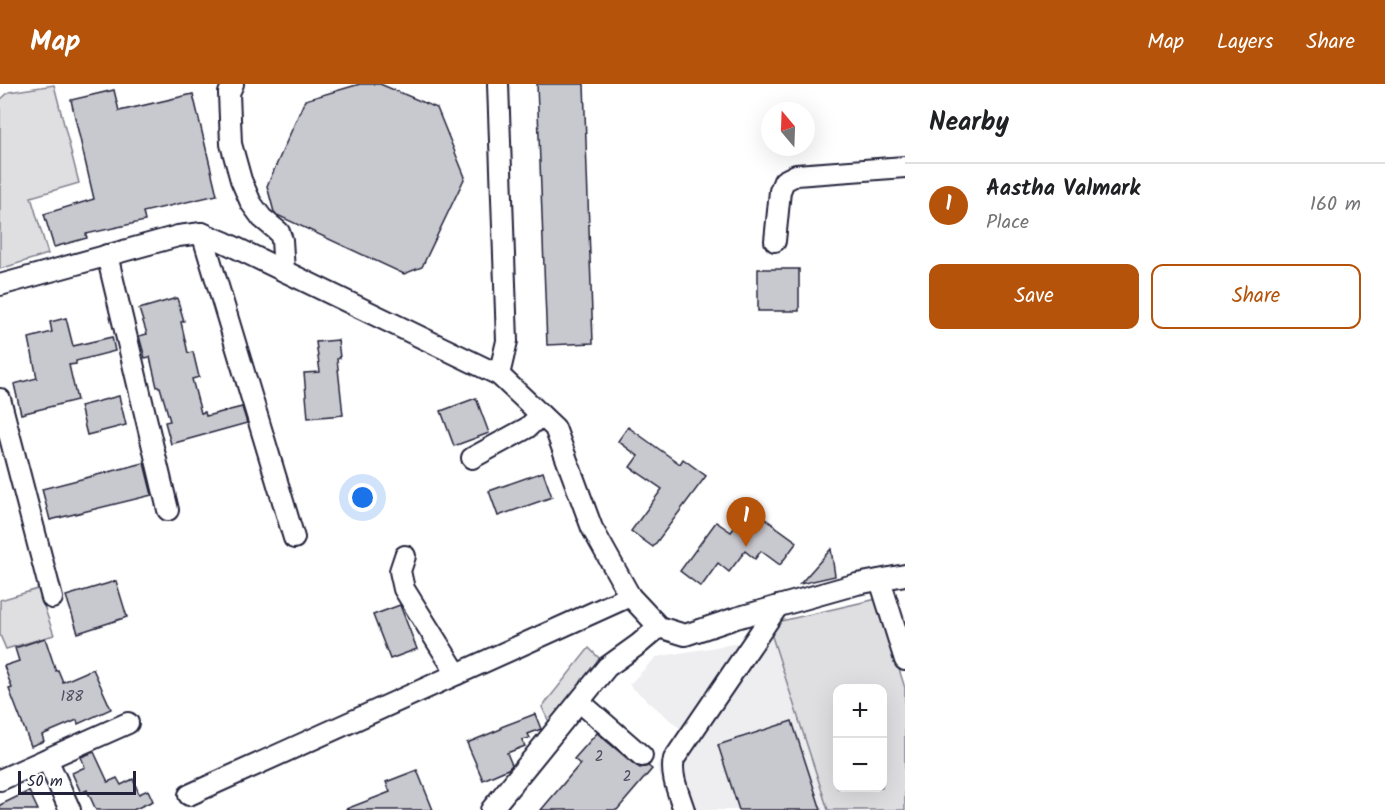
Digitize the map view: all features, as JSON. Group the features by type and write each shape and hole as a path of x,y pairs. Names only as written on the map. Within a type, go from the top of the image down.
{"street":[{"path":"234,84 229,93 231,144 252,203 262,218 279,232 282,240 284,271"},
{"path":"498,84 507,341 499,375"},
{"path":"775,242 780,191 784,181 796,175 905,167"},
{"path":"202,233 294,538"},
{"path":"0,285 178,236 202,233 499,375 555,428 592,528 630,596 659,627 686,635 736,618 857,584 905,575"},
{"path":"107,255 168,510"},
{"path":"0,399 52,598"},
{"path":"472,458 527,428 541,415"},
{"path":"405,556 400,571 404,589 457,674"},
{"path":"880,580 897,604 905,660"},
{"path":"189,795 630,596"},
{"path":"684,810 673,774 674,759 778,606"},
{"path":"491,810 607,667 659,627"},
{"path":"506,810 639,644"},
{"path":"588,709 642,756"},
{"path":"0,780 128,723"},
{"path":"47,759 70,810"}],"shaded area":[{"path":"54,85 79,183 31,197 48,254 0,269 0,100 9,92"},
{"path":"38,589 54,635 6,649 0,635 0,600"},
{"path":"877,599 905,688 905,810 828,810 768,624"},
{"path":"768,624 828,810 670,810 657,766 683,731 629,685 656,657 751,641"},
{"path":"589,648 604,663 550,724 542,707"}],"building":[{"path":"360,84 380,84 437,108 465,177 422,267 404,274 277,215 274,212 267,186 305,100"},
{"path":"537,84 584,84 593,343 547,345"},
{"path":"114,90 119,111 193,94 217,195 143,212 145,221 86,234 87,238 54,247 44,214 94,199 71,100"},
{"path":"758,269 799,269 799,311 758,311"},
{"path":"177,298 184,321 181,322 188,353 193,352 199,377 192,379 201,413 205,412 206,416 242,407 247,423 171,444 165,422 170,421 160,387 157,387 150,357 145,358 139,336 147,334 139,309"},
{"path":"66,318 73,346 112,337 115,351 69,365 77,400 21,414 14,384 37,378 29,338 52,332 50,322"},
{"path":"338,340 340,358 337,359 343,415 308,418 304,373 320,372 316,342"},
{"path":"119,396 126,425 87,435 80,406"},
{"path":"476,398 489,433 454,446 441,411"},
{"path":"628,427 680,464 683,459 706,476 653,547 631,531 662,489 630,467 638,456 618,441"},
{"path":"144,463 152,495 50,520 42,489"},
{"path":"543,472 552,497 498,516 489,491"},
{"path":"750,508 797,542 780,565 761,551 755,559 745,551 729,572 718,563 701,587 680,571 716,522 731,532"},
{"path":"831,549 835,576 800,584"},
{"path":"116,581 127,617 78,633 66,596"},
{"path":"400,605 417,649 390,659 373,615"},
{"path":"45,638 56,671 58,670 63,682 93,669 111,709 78,724 77,720 42,735 44,741 31,746 9,689 12,688 4,666 19,661 15,648"},
{"path":"535,714 541,729 528,734 530,738 522,740 525,746 507,753 512,765 508,769 483,780 467,743"},
{"path":"792,721 821,810 739,810 718,745"},
{"path":"597,733 635,765 640,768 648,766 652,769 617,810 541,810 580,764 574,759"},
{"path":"94,752 108,782 117,778 121,785 133,779 139,794 148,790 153,801 133,810 96,810 87,790 81,793 72,773 85,767 81,757"},
{"path":"417,770 433,810 346,810 390,792 386,782"},
{"path":"29,791 38,810 0,810 0,805"}],"place":[{"name":"Aastha Valmark","path":"746,547"}]}
